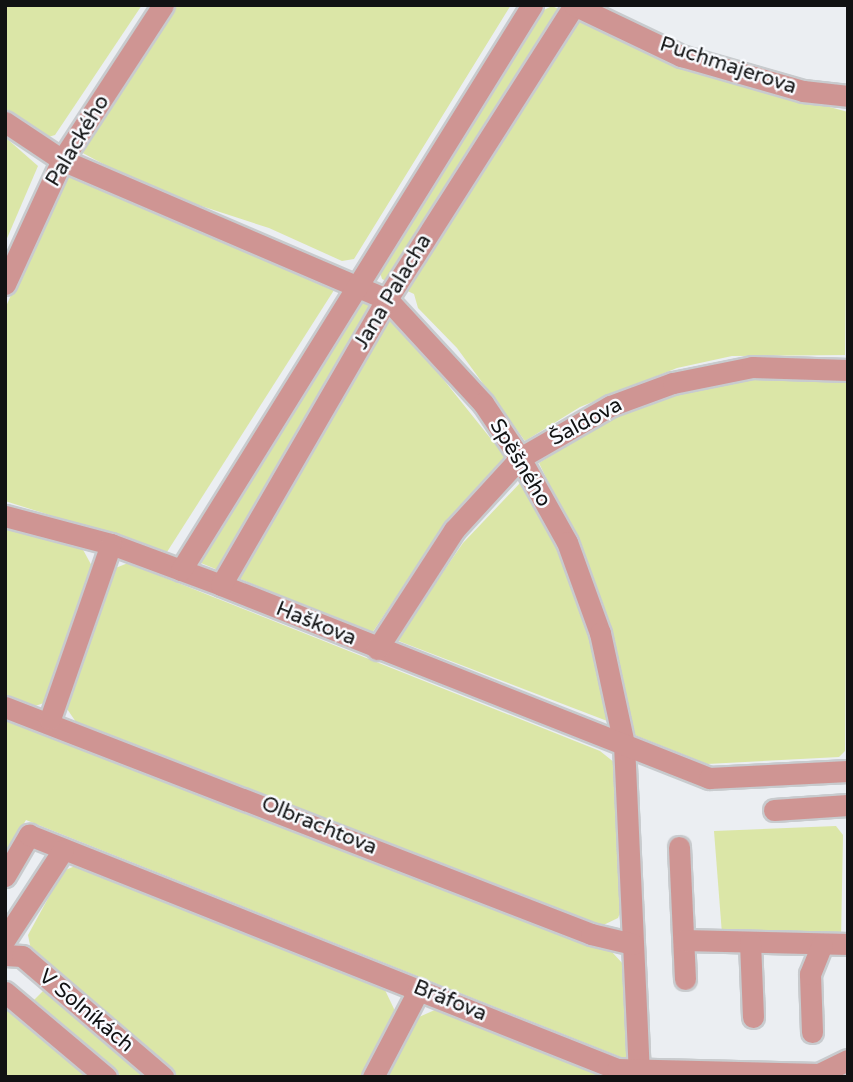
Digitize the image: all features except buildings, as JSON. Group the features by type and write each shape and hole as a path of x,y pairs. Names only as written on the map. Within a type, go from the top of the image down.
{"street":[{"name":"Palackého","path":"5,284 62,160 163,5"},
{"name":"Jana Palacha","path":"181,570 356,281 532,5"},
{"name":"Jana Palacha","path":"220,584 387,299 574,5"},
{"name":"Puchmajerova","path":"574,5 681,55 803,91 848,96"},
{"name":"Spěšného","path":"5,122 62,160 356,281 387,299 483,403 520,458 567,542 586,594 624,744 639,1075"},
{"name":"Šaldova","path":"377,649 454,530 520,458 610,406 673,383 752,367 848,370"},
{"name":"Haškova","path":"5,516 111,544 220,584 377,649 709,778 848,771"},
{"path":"50,719 111,544"},
{"name":"Olbrachtova","path":"5,706 50,719 591,934 633,944"},
{"path":"775,810 848,805"},
{"path":"5,876 29,835 63,850 5,939"},
{"path":"679,847 685,979"},
{"name":"Bráfova","path":"63,850 639,1075 819,1074 848,1060"},
{"path":"684,940 848,944"},
{"path":"750,942 753,1017"},
{"path":"812,1032 810,974 822,944"},
{"name":"V Solníkách","path":"5,955 22,956 163,1077"},
{"path":"373,1077 419,989"},
{"name":"V Solníkách","path":"5,992 106,1077"}],"green space":[{"path":"5,5 142,5 55,135 45,138 5,110"},
{"path":"177,5 511,5 354,259 342,261 269,228 152,190 79,151"},
{"path":"552,6 693,70 848,112 845,355 732,356 677,368 580,407 525,441 457,348 418,308 414,294 382,279 378,266 538,13"},
{"path":"5,137 38,166 5,243"},
{"path":"69,177 254,246 336,287 167,552 5,501 5,309 61,179"},
{"path":"367,296 399,324 507,459 447,522 372,633 196,561 354,301"},
{"path":"762,377 848,382 845,751 839,757 707,764 632,734 591,572 539,463 613,416 684,389"},
{"path":"520,483 558,549 591,634 615,724 396,640 463,543"},
{"path":"5,526 81,546 94,570 47,702 32,707 5,699"},
{"path":"128,563 600,751 615,763 623,906 618,918 593,930 76,722 63,703 113,569"},
{"path":"5,715 612,952 623,964 628,1060 26,820 5,855"},
{"path":"836,826 843,835 841,939 722,934 714,831"},
{"path":"75,866 385,990 395,1011 361,1077 178,1077 31,950 28,935 63,871"},
{"path":"45,989 148,1077 122,1077 33,1001"},
{"path":"7,1007 88,1077 5,1077"},
{"path":"437,1009 604,1077 387,1077 419,1017"}]}
